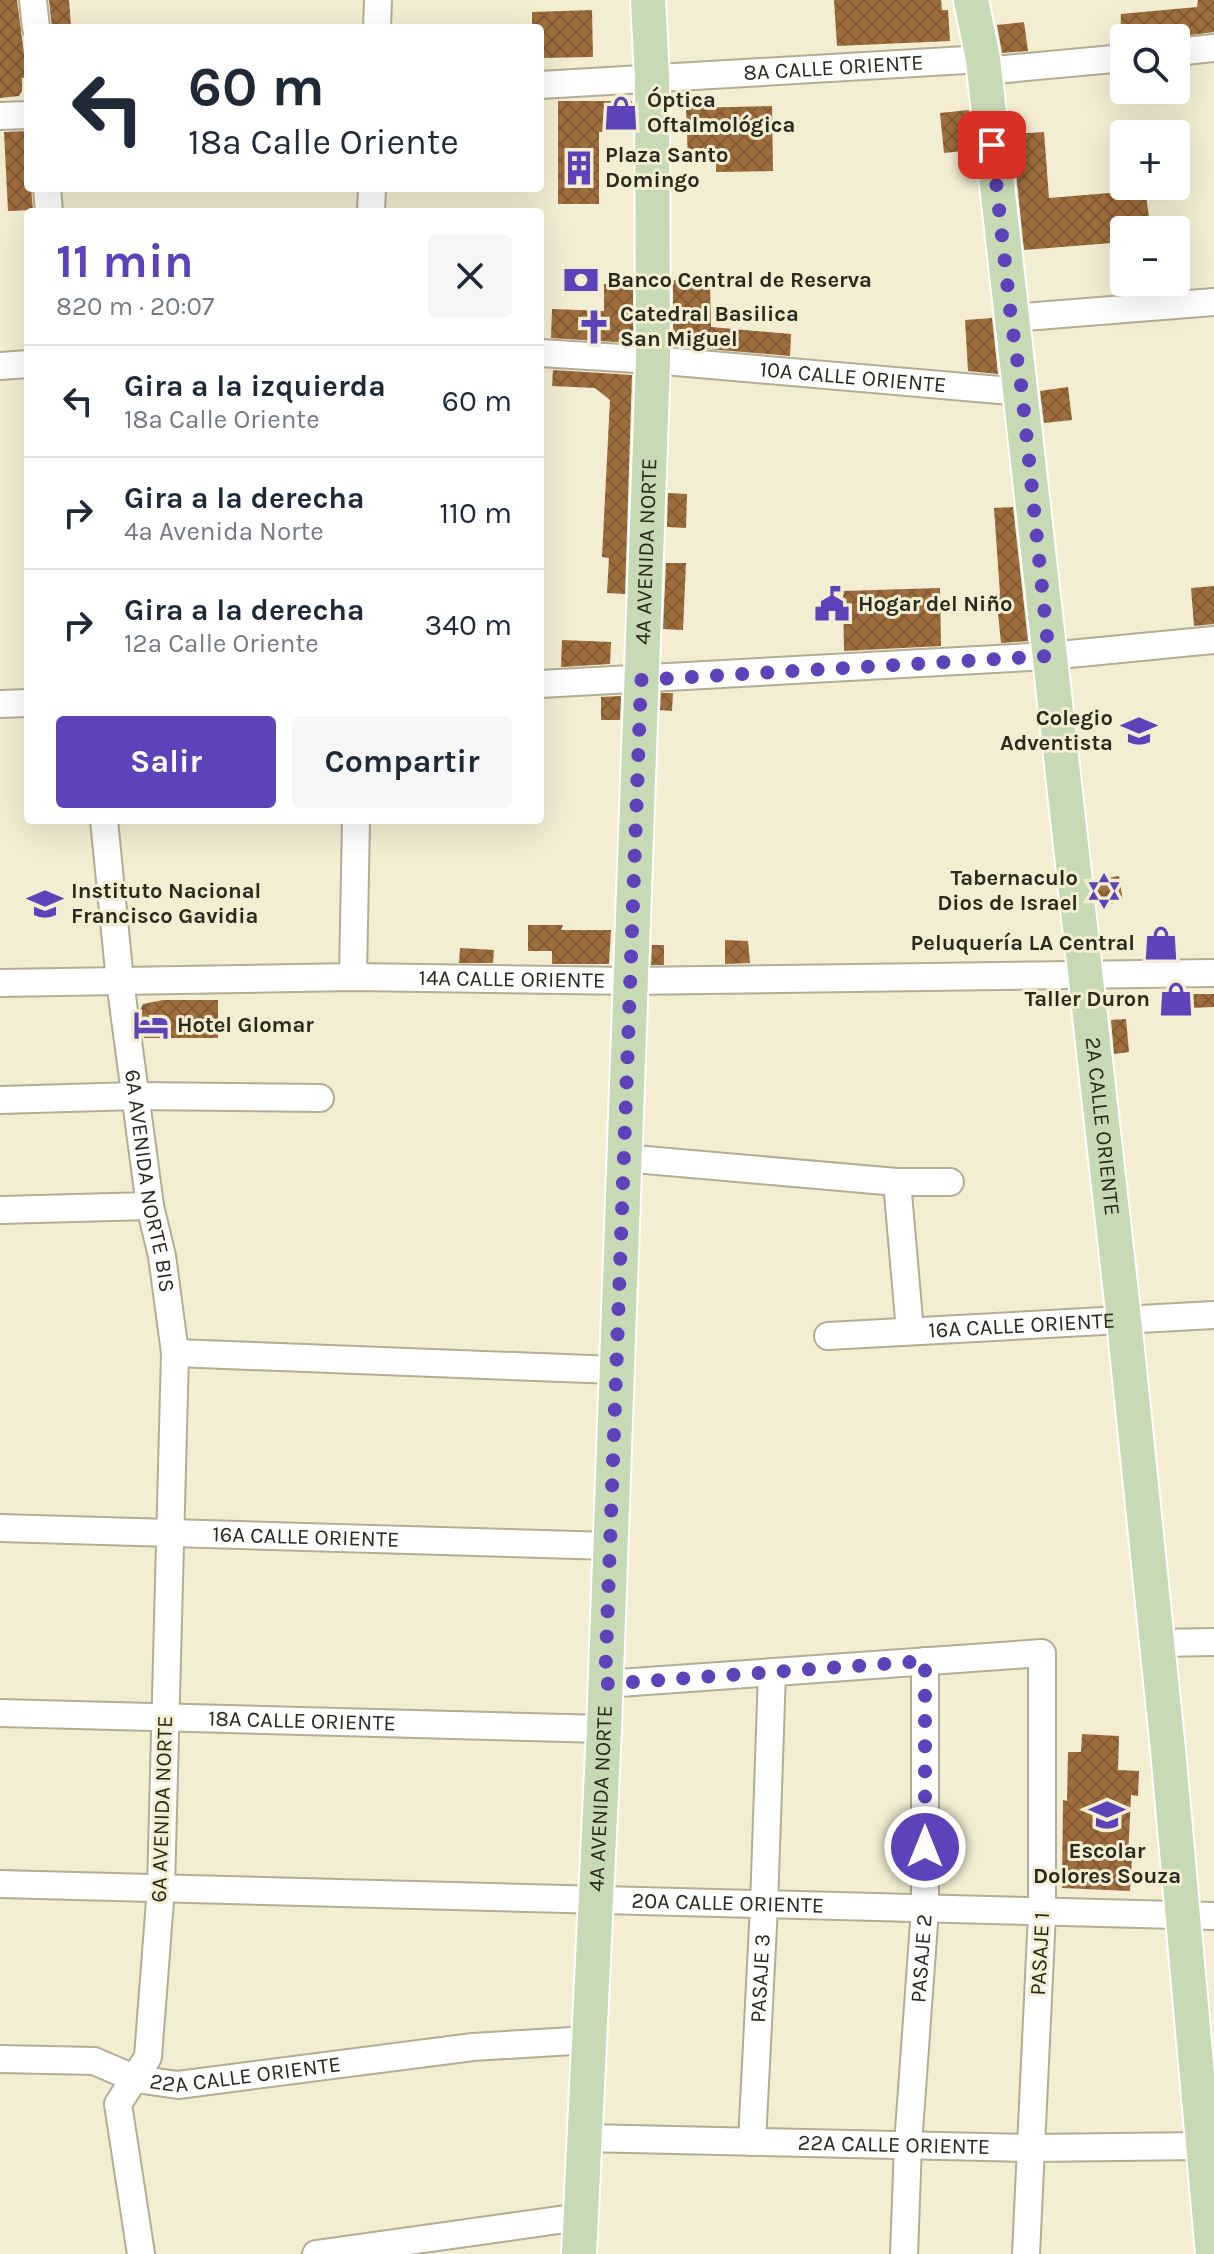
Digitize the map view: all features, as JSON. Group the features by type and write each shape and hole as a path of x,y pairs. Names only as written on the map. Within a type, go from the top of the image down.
{"main road":[{"name":"4A AVENIDA NORTE","path":"579,2254 604,1729 653,360 652,77 648,0"},
{"name":"2A CALLE ORIENTE","path":"971,0 983,59 1022,392 1168,1750 1198,1916 1203,2146 1213,2254"}],"street":[{"path":"33,0 36,24"},
{"path":"377,24 378,0"},
{"path":"1190,51 1214,48"},
{"name":"8A CALLE ORIENTE","path":"544,85 983,59 995,70 1110,59"},
{"path":"0,116 24,115"},
{"path":"1011,318 1214,302"},
{"name":"10A CALLE ORIENTE","path":"544,353 1022,392"},
{"path":"0,366 24,364"},
{"path":"544,684 1049,656 1214,640"},
{"path":"0,704 24,703"},
{"name":"6A AVENIDA NORTE BIS","path":"104,824 120,981 150,1206 162,1256 175,1353"},
{"path":"353,977 356,824"},
{"name":"14A CALLE ORIENTE","path":"0,983 353,977 630,981 1214,973"},
{"path":"0,1100 136,1096 320,1098"},
{"path":"623,1162 897,1182 950,1182"},
{"path":"897,1182 910,1331"},
{"path":"0,1210 150,1206"},
{"name":"16A CALLE ORIENTE","path":"828,1336 1214,1315"},
{"path":"175,1353 615,1370"},
{"name":"6A AVENIDA NORTE","path":"141,2254 118,2104 148,2057 161,1888 175,1353"},
{"name":"16A CALLE ORIENTE","path":"0,1528 610,1546"},
{"path":"1157,1643 1214,1642"},
{"name":"PASAJE 1","path":"925,1661 1042,1653 1042,1913 1026,2254"},
{"path":"605,1684 925,1661"},
{"name":"PASAJE 2","path":"904,2254 908,2145 925,1909 925,1661"},
{"name":"PASAJE 3","path":"752,2142 772,1672"},
{"name":"18A CALLE ORIENTE","path":"0,1713 604,1729"},
{"name":"20A CALLE ORIENTE","path":"0,1884 1198,1916"},
{"name":"22A CALLE ORIENTE","path":"0,2059 94,2061 136,2079 178,2085 473,2047 589,2040"},
{"name":"22A CALLE ORIENTE","path":"584,2138 1030,2148 1203,2146"},
{"path":"316,2254 580,2217"}],"building":[{"path":"0,0 17,0 24,54 22,91 19,96 0,98"},
{"path":"49,0 69,0 71,24 52,24"},
{"path":"834,0 941,0 942,10 948,10 950,41 837,46"},
{"path":"1198,0 1214,0 1214,32 1190,35 1190,24 1121,24 1121,14 1197,7"},
{"path":"592,10 593,57 544,58 544,24 532,24 532,12"},
{"path":"1024,22 1028,51 1002,53 997,25"},
{"name":"Plaza Santo Domingo","path":"558,101 632,101 632,132 599,132 599,204 558,204"},
{"path":"772,106 773,171 716,172 716,160 688,161 686,108"},
{"path":"969,110 973,150 944,153 940,113"},
{"path":"24,131 24,192 31,192 33,208 8,211 4,132"},
{"path":"1044,132 1049,198 1110,193 1110,200 1146,200 1149,216 1110,216 1110,243 1024,250 1012,134"},
{"path":"673,280 710,284 711,327 791,334 790,356 673,346"},
{"name":"Catedral Basilica San Miguel","path":"604,284 633,284 633,343 551,338 552,309 604,311"},
{"path":"992,318 998,374 968,371 965,320"},
{"path":"553,370 632,375 625,594 607,593 609,558 602,557 610,400 595,388 552,386"},
{"path":"1068,387 1072,420 1044,423 1040,391"},
{"path":"668,493 687,494 686,528 667,527"},
{"path":"1013,507 1028,641 1001,643 996,594 1000,594 994,508"},
{"path":"666,563 686,563 683,630 663,629"},
{"path":"1214,586 1214,624 1194,626 1191,588"},
{"path":"940,588 941,646 844,651 843,591"},
{"path":"562,640 611,642 610,664 561,667"},
{"path":"661,693 673,693 672,711 660,710"},
{"path":"621,696 620,720 601,720 601,697"},
{"name":"Tabernaculo Dios de Israel","path":"1119,876 1123,902 1098,905 1095,880"},
{"path":"528,925 563,925 561,930 611,930 609,964 552,964 552,951 528,951"},
{"path":"725,940 748,941 750,963 725,964"},
{"path":"652,945 664,945 664,965 651,965"},
{"path":"460,948 494,950 493,963 459,963"},
{"name":"Taller Duron","path":"1189,990 1189,994 1214,994 1214,1007 1162,1009 1161,991"},
{"path":"163,1000 218,1000 218,1038 144,1038 140,1010 143,1004"},
{"path":"1126,1019 1129,1052 1114,1054 1111,1020"},
{"path":"1082,1734 1119,1736 1118,1770 1139,1771 1138,1796 1131,1795 1130,1891 1062,1888 1063,1800 1067,1801 1068,1752 1081,1752"}],"place":[{"name":"Óptica Oftalmológica","path":"621,113"},
{"name":"Plaza Santo Domingo","path":"579,168"},
{"name":"Banco Central de Reserva","path":"581,280"},
{"name":"Catedral Basilica San Miguel","path":"594,327"},
{"name":"Hogar del Niño","path":"832,604"},
{"name":"Colegio Adventista","path":"1139,731"},
{"name":"Tabernaculo Dios de Israel","path":"1104,891"},
{"name":"Instituto Nacional Francisco Gavidia","path":"45,904"},
{"name":"Peluquería LA Central","path":"1161,943"},
{"name":"Taller Duron","path":"1176,999"},
{"name":"Hotel Glomar","path":"151,1025"},
{"name":"Escolar Dolores Souza","path":"1107,1815"}],"route":[{"path":"925,1847 925,1661 605,1684 641,680 1049,656 1022,392 992,145"}]}
